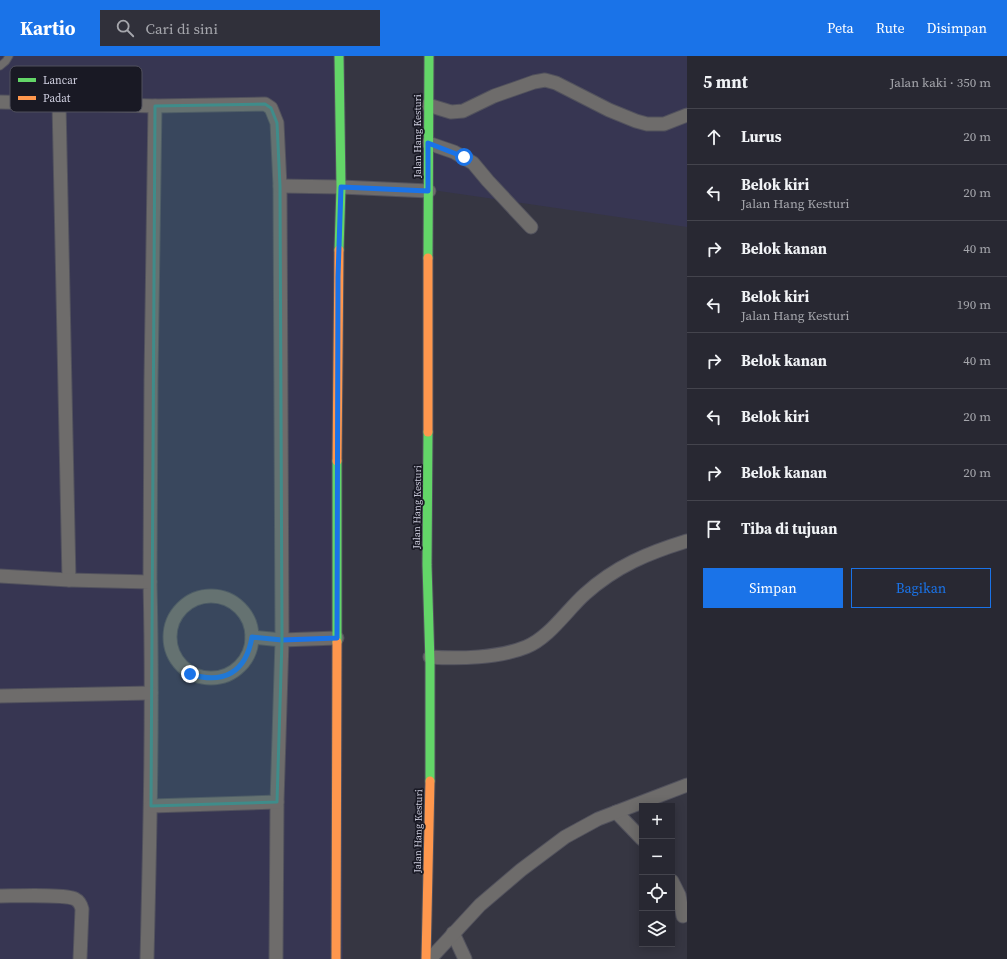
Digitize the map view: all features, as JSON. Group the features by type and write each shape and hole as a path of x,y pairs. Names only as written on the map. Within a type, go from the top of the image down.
{"main road":[{"path":"336,959 338,277 341,187 339,56"},
{"name":"Jalan Hang Kesturi","path":"426,959 430,807 430,634 427,564 429,56"}],"street":[{"path":"428,105 451,112 463,111 494,96 534,82 545,80 556,83 609,110 647,124 664,124 687,115"},
{"path":"0,102 10,102"},
{"path":"142,106 264,104 271,108 277,123 280,186 282,640 277,802 276,959"},
{"path":"147,959 151,806 151,380 155,106"},
{"path":"59,112 69,580"},
{"path":"428,143 454,152 473,163 531,227"},
{"path":"280,186 428,191"},
{"path":"430,657 472,658 510,652 526,647 542,637 599,582 630,562 687,541"},
{"path":"0,576 69,580 150,582"},
{"path":"211,596 224,597 235,603 245,613 250,624 252,637 250,652 242,664 232,673 218,678 204,678 190,674 179,665 172,652 169,638 171,625 177,613 186,604 198,598 211,596"},
{"path":"252,637 282,640 337,638"},
{"path":"152,640 169,638"},
{"path":"0,696 151,694"},
{"path":"430,959 480,905 521,870 565,837 598,819 687,785"},
{"path":"151,806 277,802"},
{"path":"616,812 639,836"},
{"path":"675,887 679,895 684,916"},
{"path":"0,896 74,898 79,902 82,909 80,959"},
{"path":"453,933 465,959"}],"lane":[{"path":"0,66 9,56"}],"highlighted area":[{"path":"265,104 271,108 277,123 280,186 282,640 277,802 151,806 155,106"}],"shaded area":[{"path":"0,56 341,56 343,959 0,959"},
{"path":"432,56 687,56 687,227 432,190"}],"traffic: fast":[{"path":"339,56 341,187 339,250"},
{"path":"428,258 429,56"},
{"path":"428,432 427,565 430,663 430,781"},
{"path":"337,461 337,642"}],"traffic: slow":[{"path":"337,461 339,250"},
{"path":"428,258 428,432"},
{"path":"336,959 337,642"},
{"path":"426,959 430,781"}],"route":[{"path":"190,674 204,678 218,678 232,673 242,664 250,652 252,637 282,640 337,638 338,277 341,187 428,191 428,143 464,157"}]}
